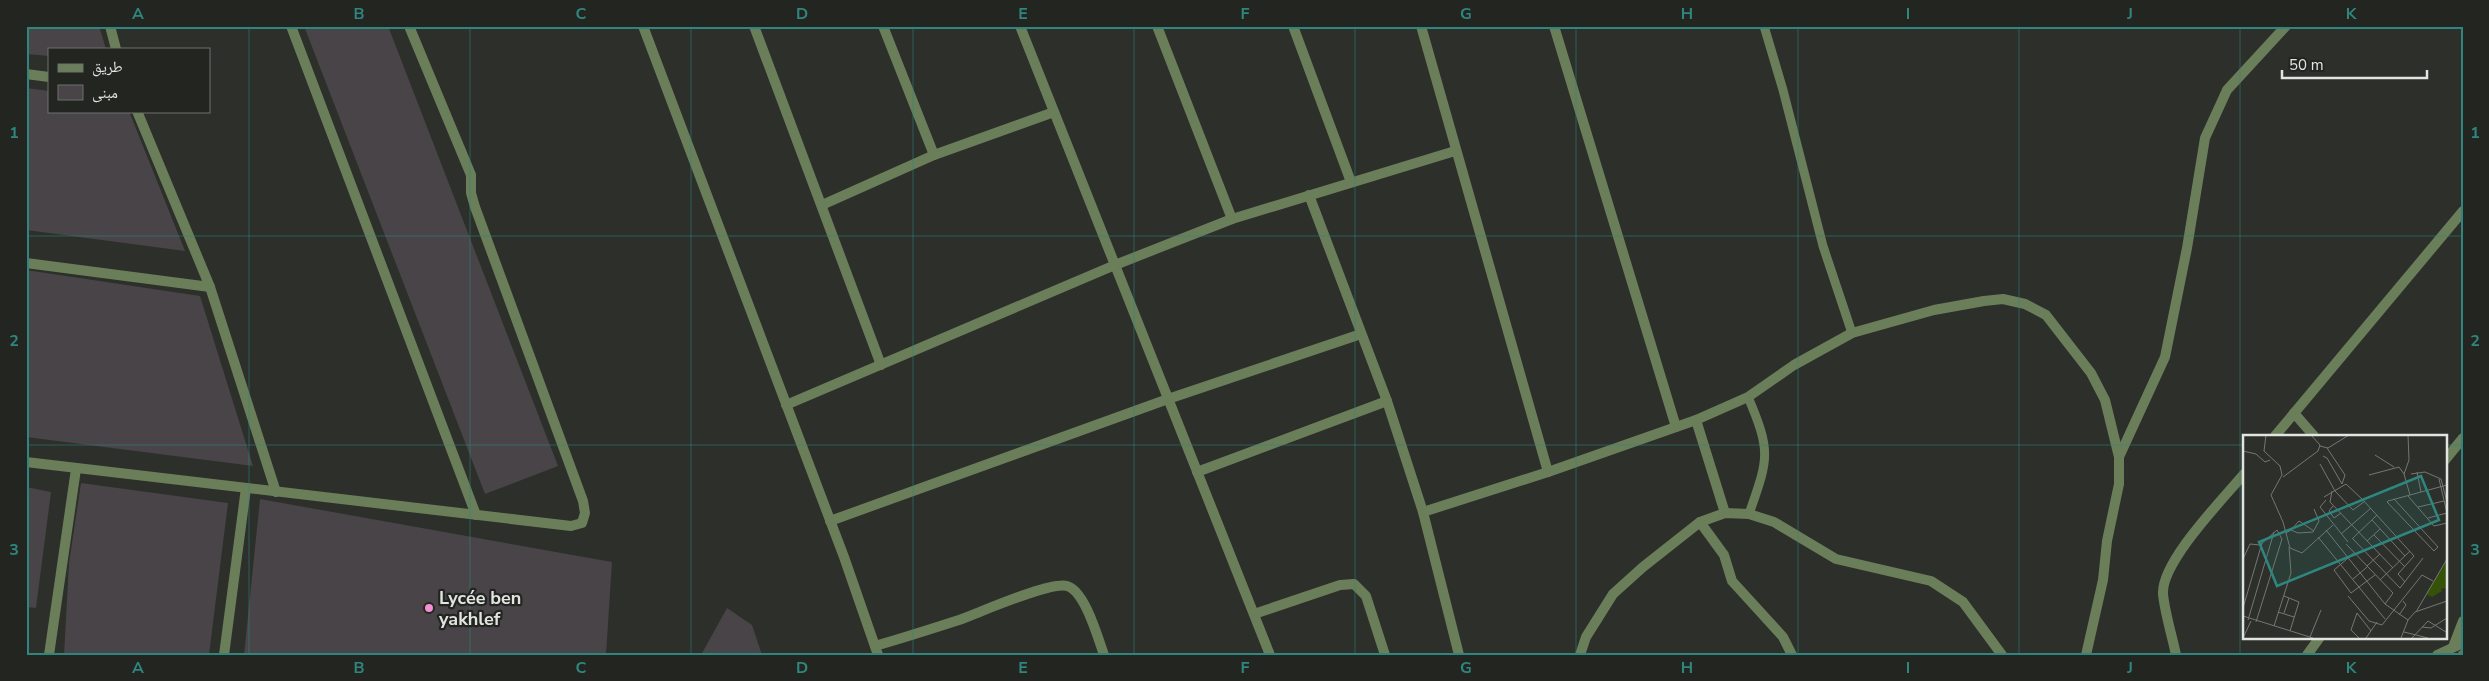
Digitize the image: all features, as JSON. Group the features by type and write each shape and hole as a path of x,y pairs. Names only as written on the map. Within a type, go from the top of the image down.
{"street":[{"path":"110,26 116,48"},
{"path":"291,26 476,515"},
{"path":"26,462 571,526 582,523 585,513 584,501 475,208 470,193 470,175 409,26"},
{"path":"643,26 830,521 876,651 1050,587 1067,586 1078,593 1104,655"},
{"path":"754,26 881,365"},
{"path":"883,26 934,156"},
{"path":"1020,26 1270,655"},
{"path":"1156,26 1232,219"},
{"path":"1292,26 1351,182"},
{"path":"1421,26 1455,151 1548,472"},
{"path":"1554,26 1676,427"},
{"path":"2119,457 2165,357 2187,248 2205,138 2227,90 2286,26"},
{"path":"26,74 48,77"},
{"path":"137,112 210,287 276,492"},
{"path":"822,205 934,156 1054,112"},
{"path":"786,405 1115,265 1232,219 1455,151"},
{"path":"1309,195 1387,402 1423,512 1459,655"},
{"path":"2276,435 2463,211"},
{"path":"26,262 210,287"},
{"path":"1423,512 1548,472 1696,420 1748,397 1794,365 1852,333 1934,310 2003,299 2026,304 2046,315 2091,373 2106,400 2119,457 2119,484 2107,541 2103,580 2086,655"},
{"path":"830,521 1168,399 1361,334"},
{"path":"1197,472 1387,402"},
{"path":"2294,413 2313,435"},
{"path":"1696,420 1725,513"},
{"path":"2446,459 2463,438"},
{"path":"49,655 76,469"},
{"path":"2176,655 2163,593 2166,577 2177,554 2243,475"},
{"path":"224,655 246,488"},
{"path":"1580,655 1586,637 1613,594 1642,566 1700,522 1725,513 1749,514 1774,522 1836,559 1931,581 1963,602 2002,654"},
{"path":"1700,522 1724,555 1732,581 1783,637 1792,655"},
{"path":"1254,614 1340,585 1354,584 1366,596 1385,655"},
{"path":"2437,655 2458,645 2463,622"},
{"path":"2307,655 2319,638"}],"lane":[{"path":"1764,26 1784,90 1823,246 1852,333"},
{"path":"1748,397 1763,432 1765,454 1765,469 1749,514"}],"building":[{"path":"26,26 99,26 106,48 48,48 48,56 26,54"},
{"path":"304,26 388,26 558,466 485,494"},
{"path":"26,88 48,91 48,112 129,112 185,251 26,230"},
{"path":"26,270 200,296 253,466 26,437"},
{"path":"81,483 228,503 209,655 64,655 69,563"},
{"path":"26,487 51,492 36,608 26,607"},
{"name":"Lycée ben yakhlef","path":"260,499 612,562 606,655 244,655"},
{"path":"727,608 752,625 762,655 701,655"}],"place":[{"name":"Lycée ben yakhlef","path":"429,608"}]}
